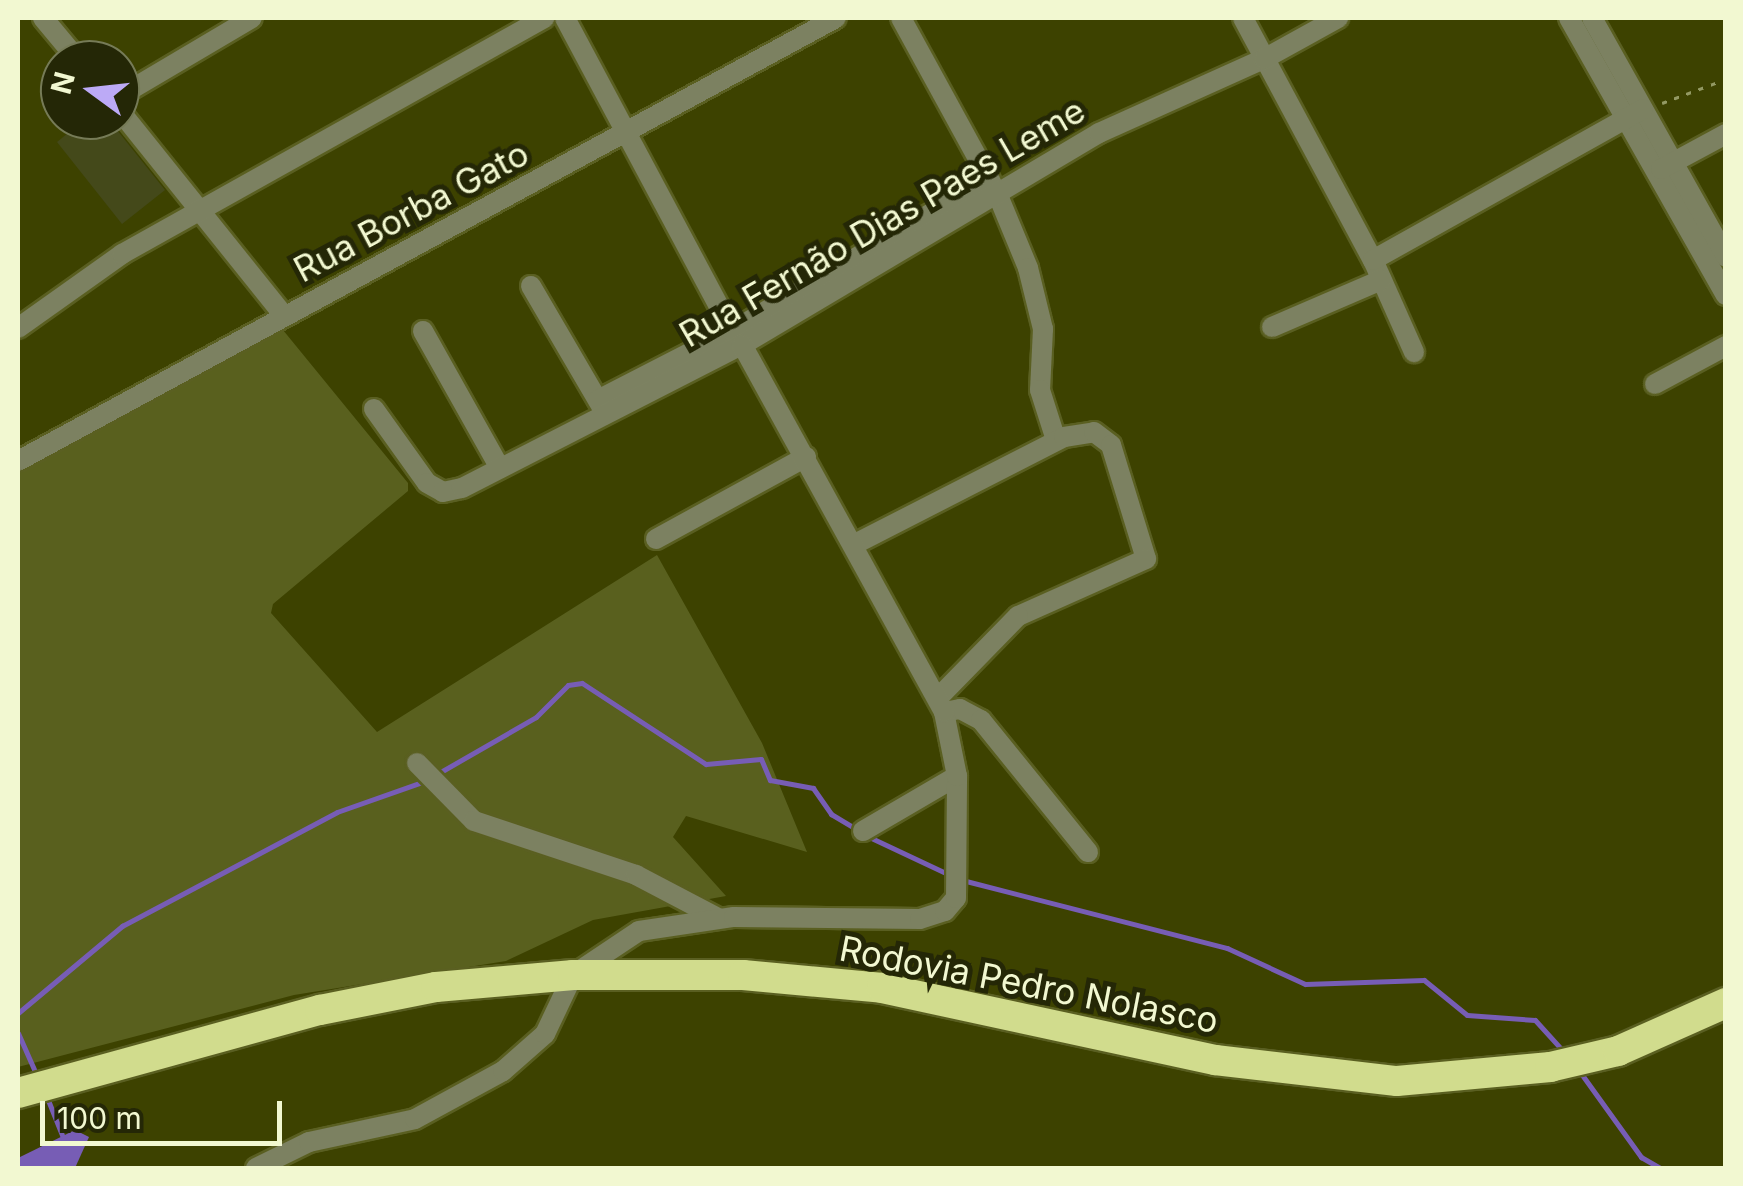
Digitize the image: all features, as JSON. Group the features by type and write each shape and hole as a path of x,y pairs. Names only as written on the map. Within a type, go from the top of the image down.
{"highway":[{"name":"Rodovia Pedro Nolasco","path":"18,1093 320,1010 436,988 573,974 844,983 1215,1060 1397,1081 1550,1067 1618,1051 1722,1012"}],"street":[{"path":"44,18 62,40"},
{"path":"140,84 252,18"},
{"path":"18,328 200,209 544,18"},
{"name":"Rua Borba Gato","path":"18,461 836,18"},
{"path":"901,18 993,186 1038,298 1040,390 1056,440"},
{"path":"1243,18 1377,270 1414,352"},
{"name":"Rua Fernão Dias Paes Leme","path":"374,409 427,483 443,492 462,488 602,407 737,338 993,186 1099,133 1264,59 1338,18"},
{"path":"1569,18 1635,113"},
{"path":"1592,18 1726,294"},
{"path":"256,1168 308,1142 416,1118 503,1071 544,1034 573,974 639,932 718,918 920,919 945,911 958,892 956,776 941,705 561,19"},
{"path":"1272,327 1377,270 1635,113"},
{"path":"1664,168 1726,134"},
{"path":"140,136 284,316"},
{"path":"1664,168 1726,257"},
{"path":"530,286 602,407"},
{"path":"423,330 500,468"},
{"path":"1655,384 1726,346"},
{"path":"853,545 1056,440 1094,432 1111,445 1147,556 1018,616 941,705"},
{"path":"656,539 806,457"},
{"path":"941,705 981,720 1088,852"},
{"path":"417,764 474,822 636,875 718,918"},
{"path":"863,831 956,776"}],"path":[{"path":"1635,113 1726,79"}],"shaded area":[{"path":"125,140 165,190 122,224 57,142"},
{"path":"274,319 408,483 408,491 273,604 271,613 377,732 657,555 762,743 807,852 686,816 673,837 726,896 593,920 506,961 294,995 18,1067 18,464"},
{"path":"75,1130 89,1137 75,1168 18,1168 18,1158"}],"waterway":[{"path":"437,774 536,717 568,685 582,683 706,764 761,759 770,780 813,788 831,814 858,830"},
{"path":"18,1013 122,926 337,812 428,780"},
{"path":"867,836 952,876"},
{"path":"962,880 1227,948 1305,984 1424,980 1467,1015 1535,1020 1564,1052"},
{"path":"18,1033 37,1076"},
{"path":"1580,1072 1641,1157 1660,1168"},
{"path":"46,1095 64,1140"}]}
